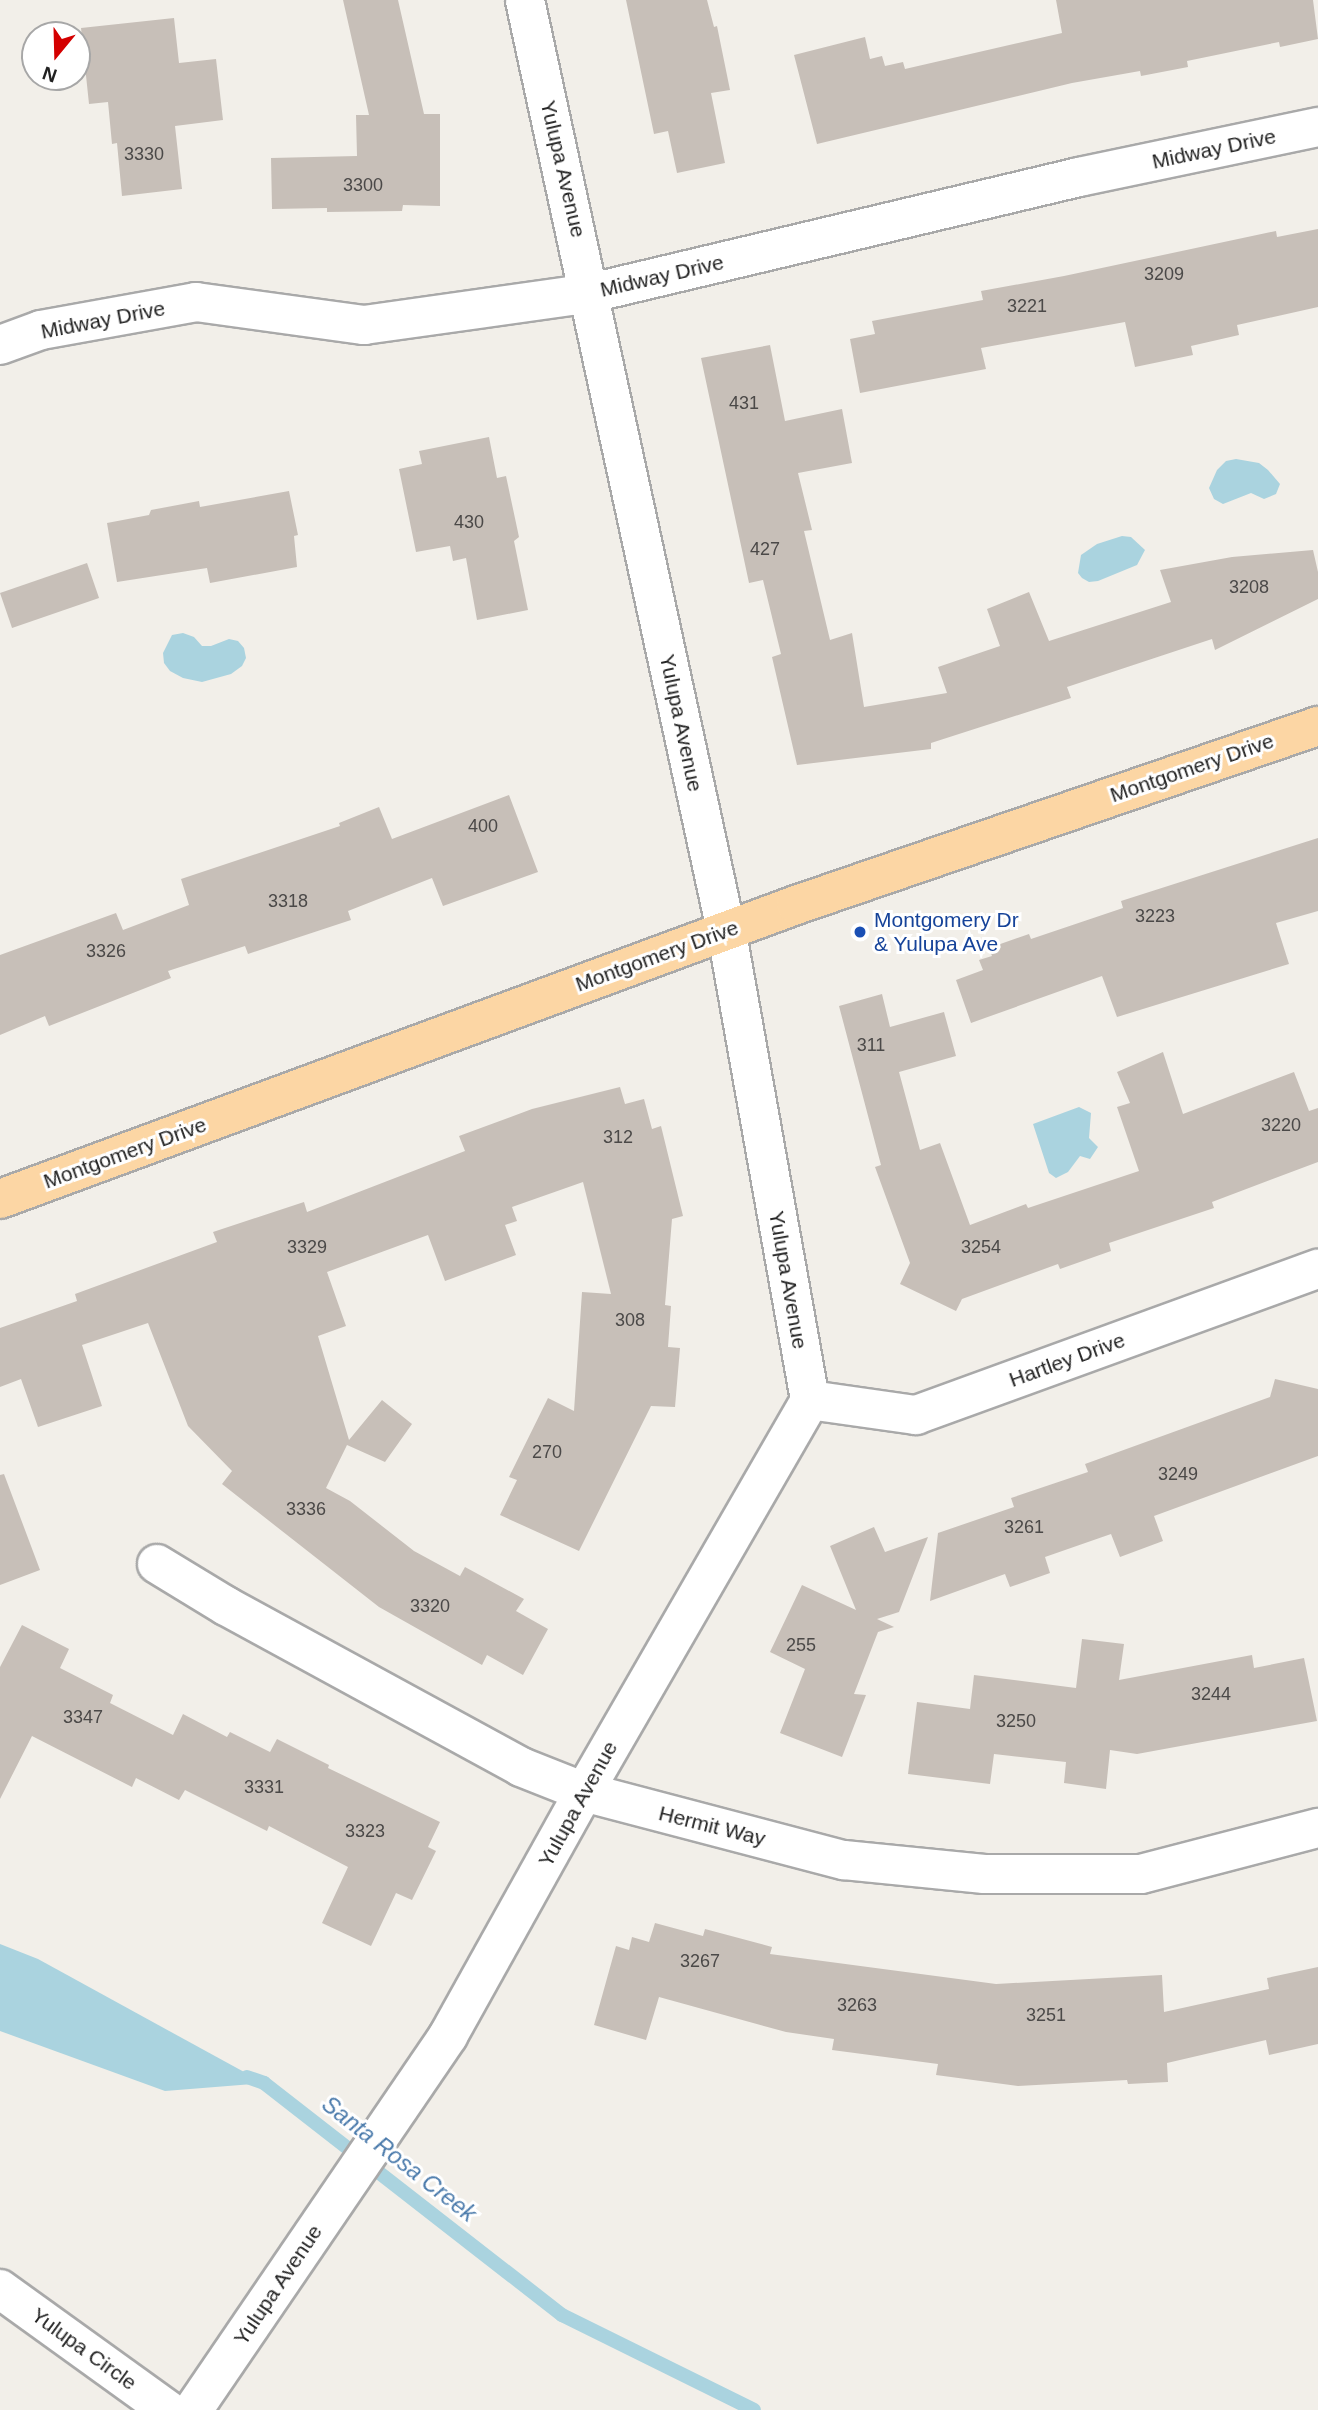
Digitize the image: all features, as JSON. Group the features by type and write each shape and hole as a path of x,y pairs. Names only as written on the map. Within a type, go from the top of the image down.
{"main road":[{"name":"Montgomery Drive","path":"0,1199 726,930 1318,726"}],"street":[{"name":"Yulupa Avenue","path":"193,2410 448,2036 584,1792 810,1400 726,930 591,293 525,0"},
{"name":"Midway Drive","path":"0,345 41,330 196,302 364,326 591,293 1079,177 1318,127"},
{"name":"Hartley Drive","path":"810,1400 916,1415 1318,1269"},
{"name":"Hermit Way","path":"157,1564 226,1606 521,1767 584,1792 844,1860 984,1874 1141,1874 1318,1828"},
{"name":"Yulupa Circle","path":"0,2289 168,2410"}],"water":[{"path":"1236,459 1259,463 1268,470 1280,484 1276,494 1264,499 1251,493 1223,504 1214,499 1209,488 1217,470 1226,461"},
{"path":"1122,536 1131,537 1145,550 1137,565 1098,581 1089,582 1082,578 1078,573 1081,555 1097,544"},
{"path":"183,633 194,637 202,646 211,646 229,639 238,641 244,648 246,658 242,666 231,674 202,682 183,678 170,671 164,663 163,653 172,635"},
{"path":"1079,1107 1091,1113 1089,1138 1098,1147 1090,1159 1080,1156 1068,1172 1056,1178 1049,1173 1033,1124"},
{"path":"0,1944 38,1959 264,2083 165,2091 0,2031"}],"building":[{"path":"343,0 398,0 424,114 440,114 440,206 403,205 402,211 327,212 327,208 272,209 271,158 357,156 356,115 369,115"},
{"path":"626,0 707,0 714,27 717,26 730,90 711,93 725,163 677,173 668,131 654,134"},
{"path":"1056,0 1313,0 1318,39 1280,47 1279,42 1187,61 1188,67 1141,76 1140,71 1072,83 817,144 794,55 865,37 870,59 882,56 885,66 903,62 905,69 1062,33"},
{"path":"174,18 179,63 216,59 223,120 175,126 182,189 122,196 117,143 112,144 108,102 89,104 91,27"},
{"path":"1318,229 1318,307 1237,325 1239,335 1191,346 1193,355 1135,367 1125,322 981,348 986,369 860,393 850,339 875,334 872,321 983,300 981,291 1276,231 1277,237"},
{"path":"770,345 785,421 842,409 852,463 798,473 812,530 804,531 830,640 852,633 864,707 947,693 938,667 1000,646 987,609 1029,592 1049,641 1171,602 1160,570 1232,557 1313,550 1318,572 1318,599 1215,650 1212,639 1067,687 1071,698 931,743 931,749 797,765 772,657 781,654 763,580 749,583 701,358"},
{"path":"489,437 497,478 506,476 519,537 514,541 528,610 477,620 466,558 453,561 450,546 416,552 399,469 422,464 419,451"},
{"path":"289,491 298,535 294,536 297,567 210,583 207,568 117,582 107,523 149,515 151,510 199,501 200,507"},
{"path":"87,563 99,598 12,628 0,593"},
{"path":"509,795 538,872 443,906 432,878 348,911 351,920 248,954 245,946 168,971 171,978 49,1026 45,1016 0,1035 0,955 116,913 123,930 189,905 181,879 340,826 339,823 379,807 392,839"},
{"path":"1318,838 1318,911 1276,923 1289,964 1117,1017 1102,976 971,1023 956,980 983,970 979,960 992,956 989,948 1029,934 1031,939 1123,908 1121,901"},
{"path":"882,994 890,1027 944,1012 956,1056 899,1072 920,1150 940,1143 970,1225 1026,1204 1028,1208 1139,1171 1117,1107 1130,1103 1117,1072 1163,1052 1183,1114 1294,1072 1309,1111 1318,1108 1318,1162 1212,1202 1214,1208 1109,1243 1111,1251 1060,1269 1058,1264 962,1299 956,1311 900,1284 910,1263 875,1167 881,1165 839,1006"},
{"path":"620,1087 625,1104 644,1099 652,1129 661,1126 683,1216 672,1219 665,1305 671,1306 668,1347 680,1348 675,1407 651,1406 579,1551 500,1515 517,1480 509,1477 548,1398 574,1411 582,1292 611,1294 583,1182 512,1207 517,1221 505,1225 516,1255 445,1281 428,1235 327,1272 346,1326 318,1336 349,1440 382,1400 412,1424 385,1462 347,1445 326,1488 350,1501 414,1551 460,1576 465,1567 524,1599 516,1611 548,1629 523,1675 487,1655 482,1665 379,1607 222,1484 232,1471 188,1426 148,1323 82,1345 102,1406 38,1427 21,1379 0,1387 0,1328 77,1301 75,1294 217,1242 213,1232 304,1202 307,1212 465,1151 459,1136 532,1109"},
{"path":"1275,1379 1318,1389 1318,1456 1154,1516 1163,1541 1120,1557 1111,1534 1045,1557 1050,1573 1010,1587 1005,1574 930,1601 938,1533 1014,1507 1011,1498 1088,1472 1085,1464 1270,1397"},
{"path":"4,1474 40,1570 0,1585 0,1475"},
{"path":"874,1527 885,1552 928,1537 899,1612 877,1619 894,1627 878,1632 854,1694 866,1695 842,1757 780,1733 805,1669 770,1652 802,1585 856,1610 830,1546"},
{"path":"22,1625 69,1649 60,1668 113,1695 110,1703 173,1735 183,1714 227,1737 230,1732 270,1752 277,1739 329,1765 328,1768 440,1822 428,1847 436,1851 412,1900 396,1893 371,1946 322,1923 348,1867 269,1826 267,1831 185,1790 179,1800 136,1778 132,1787 32,1736 0,1799 0,1667"},
{"path":"1082,1639 1124,1644 1119,1680 1252,1655 1254,1668 1304,1658 1317,1721 1137,1754 1110,1750 1106,1789 1064,1783 1066,1762 994,1754 990,1784 908,1774 917,1702 970,1709 974,1675 1076,1688"},
{"path":"655,1923 703,1936 705,1929 772,1947 770,1954 996,1984 1162,1975 1164,2012 1269,1989 1267,1978 1318,1967 1318,2044 1269,2055 1266,2040 1167,2063 1168,2082 1128,2084 1127,2080 1018,2086 936,2075 938,2064 832,2050 834,2039 786,2032 659,1997 646,2040 594,2025 616,1946 629,1950 632,1937 649,1942"}],"waterway":[{"name":"Santa Rosa Creek","path":"247,2077 264,2083 562,2315 754,2410"}],"place":[{"name":"Montgomery Dr & Yulupa Ave","path":"860,932"}]}
